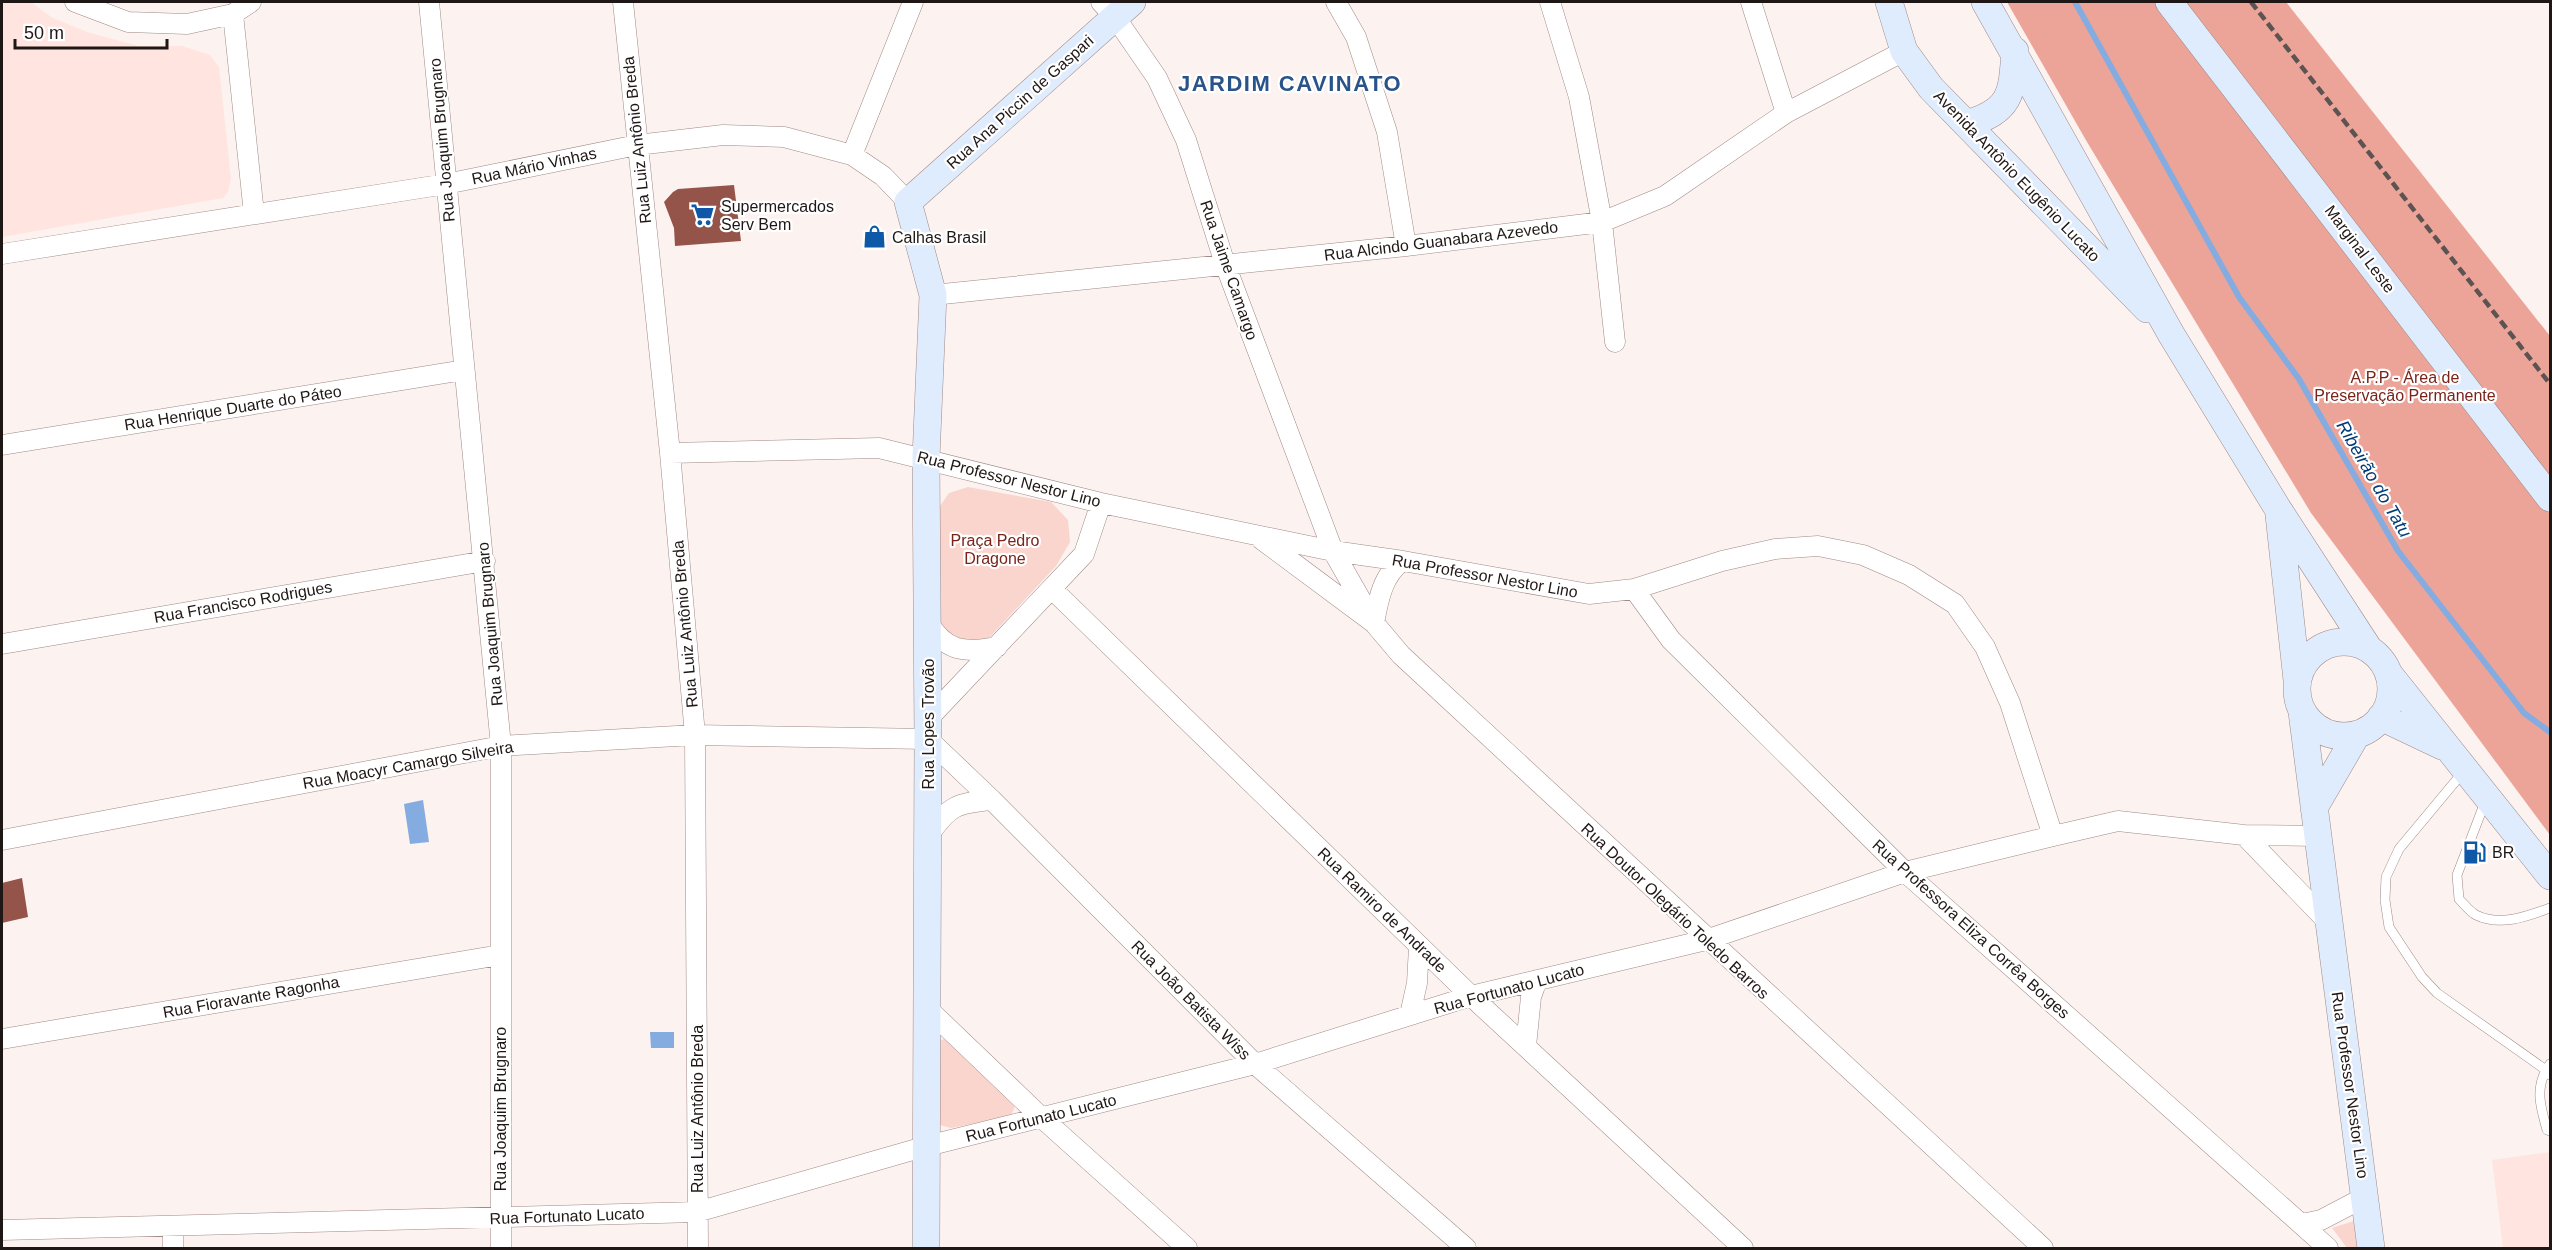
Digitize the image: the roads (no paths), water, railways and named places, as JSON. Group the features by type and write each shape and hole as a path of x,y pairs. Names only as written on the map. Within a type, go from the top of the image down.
{"main road":[{"name":"Avenida Antônio Eugênio Lucato","path":"1888,2 1904,51 1931,88 2171,334"},
{"name":"Avenida Antônio Eugênio Lucato","path":"1985,2 2015,51 2171,334 2278,509 2369,649"},
{"name":"Marginal Leste","path":"2169,2 2550,498"},
{"name":"Rua Ana Piccin de Gaspari","path":"908,202 1116,7"},
{"path":"1966,124 1988,118 2010,96 2015,51"},
{"name":"Rua Lopes Trovão","path":"908,202 933,295 926,458 928,729 926,1248"},
{"name":"Avenida Antônio Eugênio Lucato","path":"2278,509 2297,680"},
{"path":"2389,674 2391,689 2388,704 2381,717 2370,728 2357,734 2341,736 2326,732 2312,724 2302,711 2297,696 2297,680 2302,665 2312,653 2326,645 2352,642 2369,649 2382,661 2389,674 2446,747 2550,876"},
{"name":"Rua Professor Nestor Lino","path":"2302,711 2371,1248"},
{"path":"2381,717 2446,747"},
{"path":"2314,808 2357,734"}],"street":[{"path":"75,2 128,22 187,24 233,14 251,2"},
{"name":"Rua Joaquim Brugnaro","path":"429,2 464,370 485,561 501,746 501,1248"},
{"name":"Rua Luiz Antônio Breda","path":"623,2 670,453 695,735 698,1248"},
{"path":"852,155 913,2"},
{"path":"1336,2 1356,37 1387,132 1406,246"},
{"path":"1550,2 1579,98 1602,222 1615,342"},
{"path":"1751,2 1786,112"},
{"name":"Rua Jaime Camargo","path":"1116,7 1158,78 1186,140 1225,264 1333,551"},
{"path":"233,14 254,214"},
{"name":"Rua Alcindo Guanabara Azevedo","path":"933,295 1406,246 1602,222 1665,196 1786,112 1904,51"},
{"name":"Rua Mário Vinhas","path":"2,254 446,184 637,145 723,135 784,137 852,155 883,176 908,202"},
{"name":"Rua Henrique Duarte do Páteo","path":"2,445 464,370"},
{"name":"Rua Professor Nestor Lino","path":"670,453 879,448 1101,503 1333,551 1589,594 1634,589 1722,561 1775,549 1818,546 1863,555 1909,575 1955,604 1985,647 2010,703 2053,836"},
{"path":"928,729 997,647 1084,554 1101,503"},
{"path":"1256,535 1374,623 1383,586 1395,566 1403,561"},
{"name":"Rua Doutor Olegário Toledo Barros","path":"1333,551 1374,623 1401,656 2043,1248"},
{"name":"Rua Francisco Rodrigues","path":"2,644 485,561"},
{"name":"Rua Ramiro de Andrade","path":"1052,589 1419,947 1743,1248"},
{"name":"Rua Professora Eliza Corrêa Borges","path":"1634,589 1671,640 1905,872 2328,1248"},
{"path":"927,621 937,638 954,647 975,651 997,647"},
{"name":"Rua Moacyr Camargo Silveira","path":"2,840 501,746 695,735 928,729"},
{"name":"Rua João Batista Wiss","path":"928,729 992,800 1255,1064 1466,1248"},
{"path":"928,836 943,814 965,802 992,800"},
{"path":"2053,836 2118,821 2244,835 2317,836"},
{"path":"2244,835 2328,922"},
{"name":"Rua Fortunato Lucato","path":"2,1230 698,1212 927,1146 1255,1064 1471,996 1706,939 1905,872 2053,836"},
{"path":"1410,1015 1417,983 1419,947"},
{"name":"Rua Fioravante Ragonha","path":"2,1039 500,954"},
{"path":"1526,1046 1531,997 1537,980"},
{"path":"928,1009 1042,1118 1187,1248"},
{"path":"2302,1224 2321,1220 2365,1197"},
{"path":"173,1226 173,1248"}],"lane":[{"path":"2465,770 2399,849 2386,877 2385,900 2390,927 2422,976 2437,993 2549,1070 2539,1083 2541,1107 2547,1130 2550,1131"},
{"path":"2487,797 2457,875 2459,899 2476,915 2502,920 2525,917 2550,908"}],"water":[{"path":"423,800 429,842 410,844 404,804"},
{"path":"650,1032 674,1032 674,1048 651,1048"}],"waterway":[{"name":"Ribeirão do Tatu","path":"2075,2 2239,297 2299,379 2398,551 2524,713 2550,732"}],"railway":[{"path":"2251,2 2550,384"}],"place":[{"name":"Supermercados Serv Bem","path":"703,215"},
{"name":"Calhas Brasil","path":"874,237"},
{"name":"BR","path":"2474,852"}],"district":[{"name":"JARDIM CAVINATO","path":"1290,83"}],"park label":[{"name":"A.P.P - Área de Preservação Permanente","path":"2405,386"},
{"name":"Praça Pedro Dragone","path":"995,549"}]}
